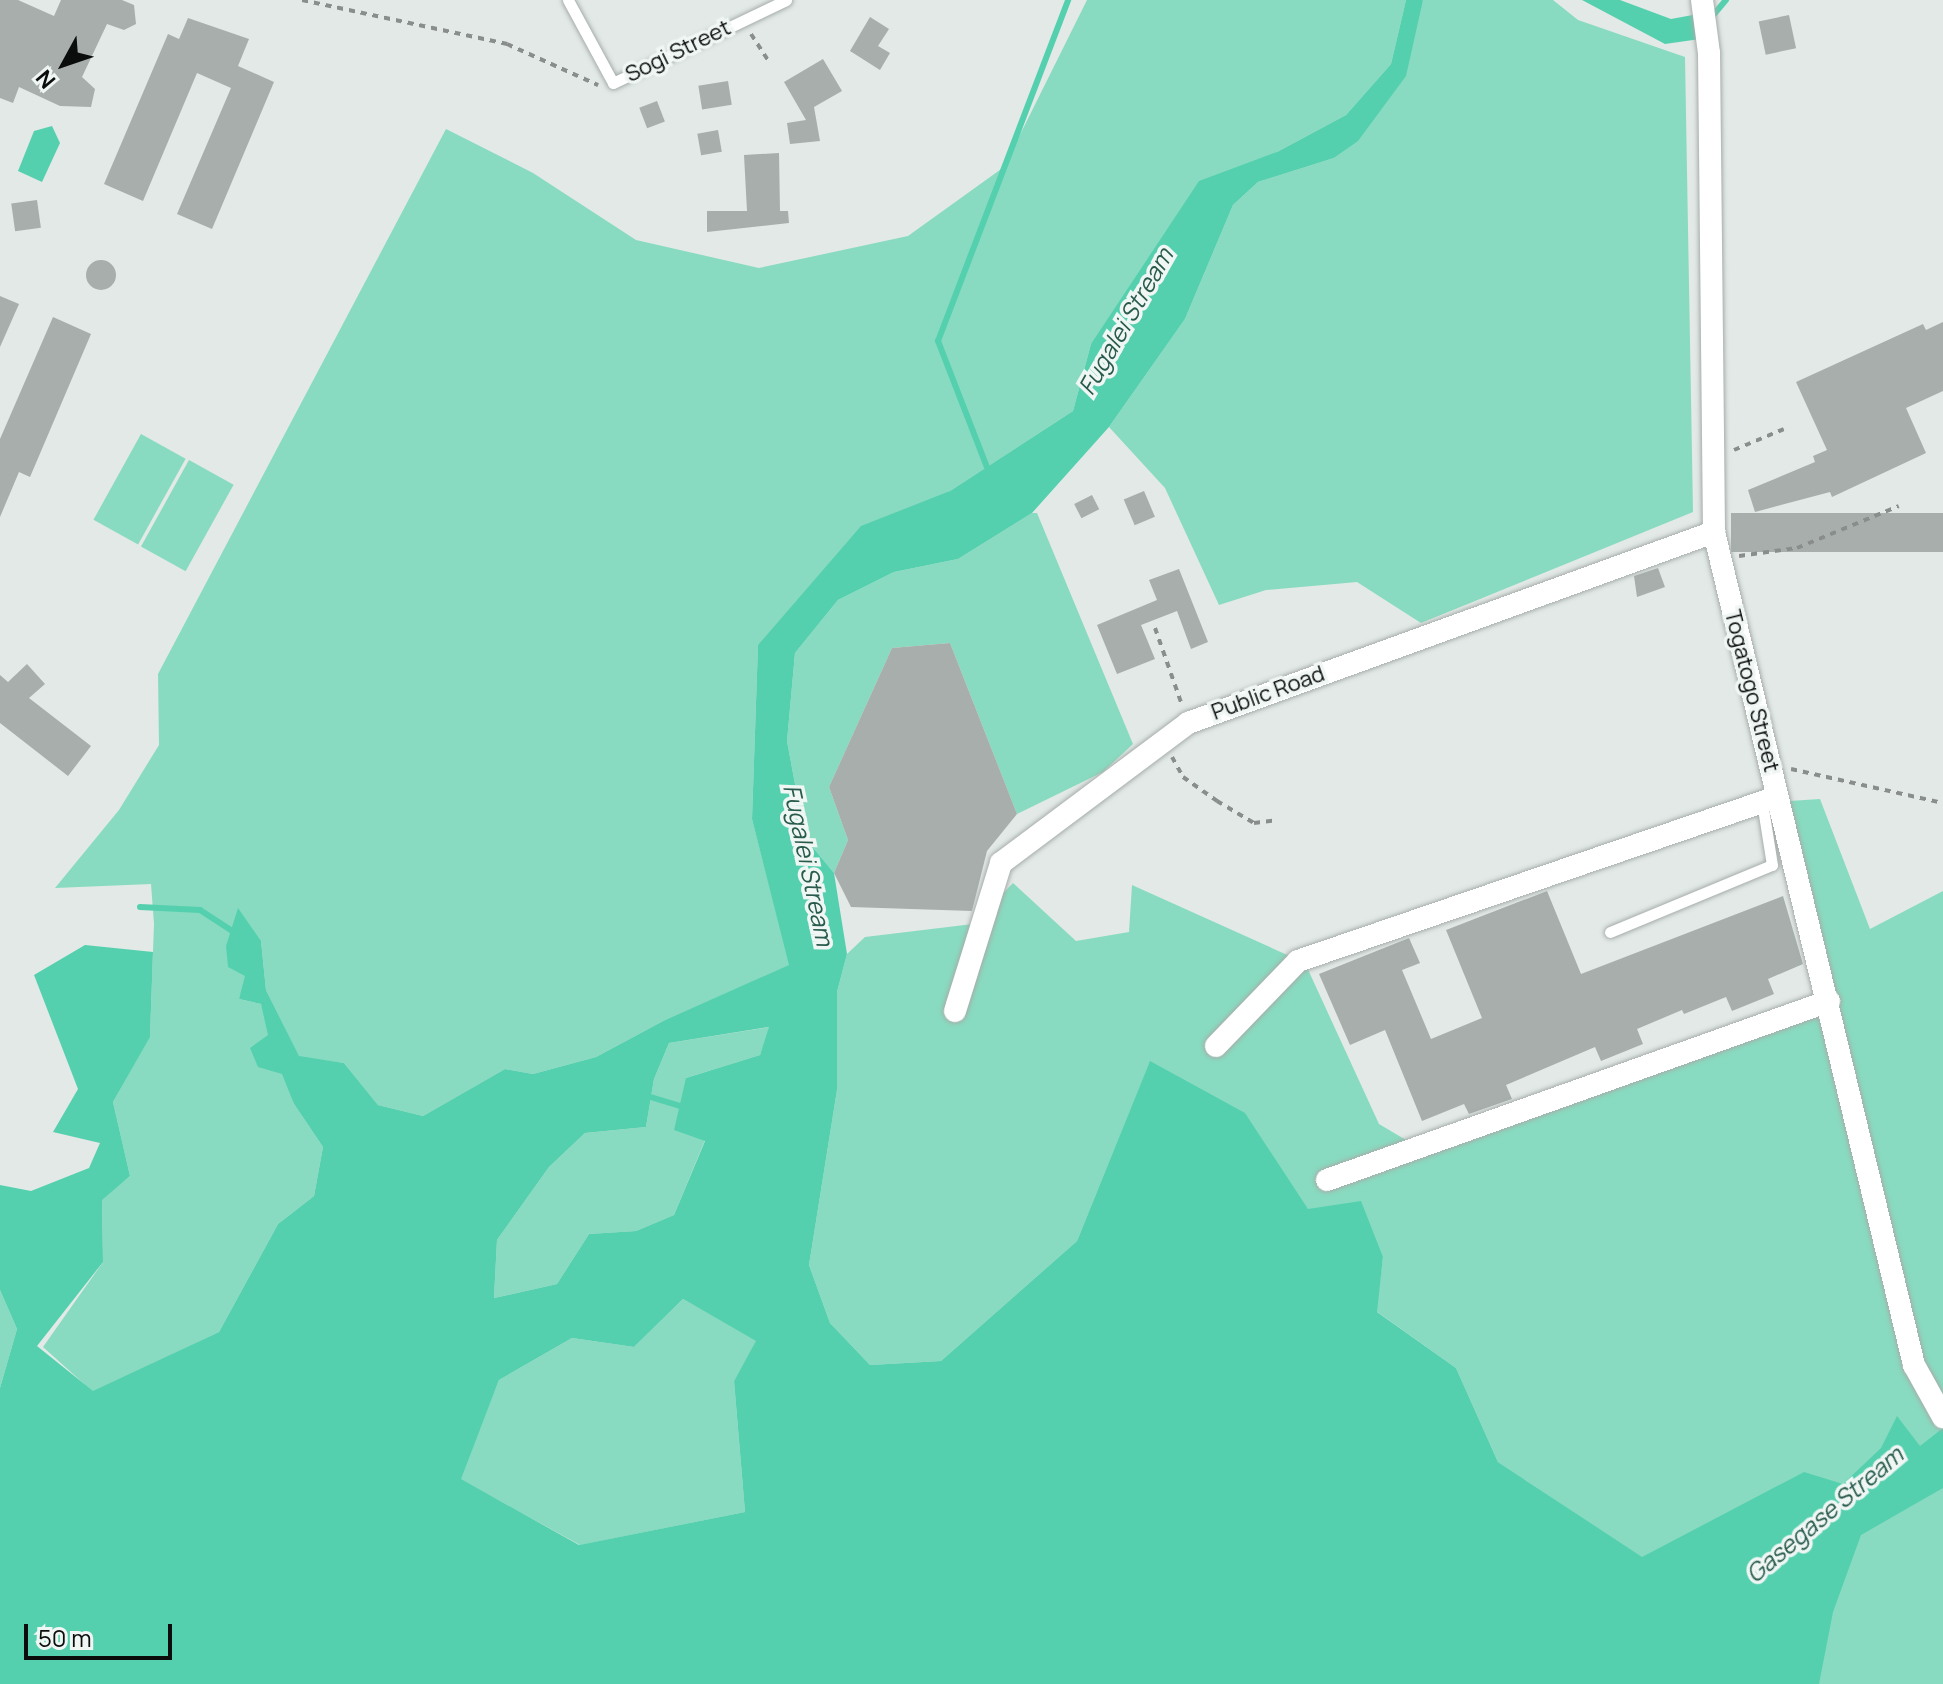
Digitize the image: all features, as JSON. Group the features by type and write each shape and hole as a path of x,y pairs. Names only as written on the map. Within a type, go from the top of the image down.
{"street":[{"name":"Togatogo Street","path":"1702,0 1709,53 1714,532 1769,764 1770,799 1829,1001 1916,1368 1943,1417"},
{"name":"Public Road","path":"955,1011 1001,863 1188,723 1714,532"},
{"path":"1216,1046 1298,961 1770,799"},
{"path":"1327,1180 1829,1001"}],"lane":[{"name":"Sogi Street","path":"568,0 613,83 786,0"},
{"path":"1610,932 1772,865 1770,799"}],"path":[{"path":"302,0 507,44 613,87"},
{"path":"741,30 751,32 768,60"},
{"path":"1713,459 1784,429"},
{"path":"1720,559 1797,548 1899,506"},
{"path":"1155,628 1188,723"},
{"path":"1164,741 1183,777 1254,823 1277,820"},
{"path":"1769,764 1943,803"}],"shaded area":[{"path":"1087,0 1406,0 1391,64 1346,115 1277,152 1091,344 1073,411 950,491 758,645 752,819 790,965 665,1020 596,1057 533,1074 505,1069 423,1116 378,1105 344,1063 299,1057 266,990 261,941 239,999 261,1004 294,1104 323,1147 314,1196 278,1224 219,1332 93,1392 43,1347 103,1262 102,1199 130,1176 113,1102 150,1036 154,924 151,884 55,888 119,810 159,745 158,674 446,129 533,173 636,240 759,268 908,236 1004,167"},
{"path":"1423,0 1553,0 1578,20 1685,57 1693,512 1421,623 1357,582 1266,590 1219,605 1165,488 1109,427 1185,319 1233,205 1258,182 1334,158 1350,146"},
{"path":"141,434 186,459 138,544 93,520"},
{"path":"189,460 234,485 186,571 141,547"},
{"path":"1032,513 1037,513 1133,744 1103,772 1017,814 950,643 892,648 829,787 848,840 834,873 805,838 787,741 795,653 838,600 894,572 958,559"},
{"path":"1820,799 1870,929 1943,891 1943,1684 1815,1684 1642,1558 1498,1462 1456,1368 1376,1311 1383,1257 1308,1209 1150,1062 1077,1241 941,1361 870,1365 830,1323 809,1265 837,1090 837,992 847,954 865,937 973,924 1013,883 1076,941 1129,932 1132,885 1305,963 1379,1124 1411,1143 1823,999 1774,802"},
{"path":"770,1027 760,1055 686,1078 705,1140 674,1215 636,1231 589,1234 557,1284 494,1298 497,1240 549,1167 585,1133 646,1127 654,1079 669,1043"},
{"path":"0,1290 17,1329 0,1388"},
{"path":"683,1299 757,1341 734,1381 745,1512 580,1545 460,1479 499,1380 572,1338 634,1347"}],"water":[{"path":"1406,0 1423,0 1406,76 1358,141 1334,158 1258,182 1233,205 1185,319 1109,427 1032,513 958,559 894,572 838,600 795,653 787,741 805,838 834,873 847,954 837,992 837,1090 809,1265 830,1323 870,1365 941,1361 1077,1241 1150,1061 1245,1113 1308,1209 1361,1201 1383,1257 1377,1312 1456,1368 1498,1462 1642,1557 1804,1472 1843,1484 1881,1448 1897,1416 1920,1446 1943,1428 1943,1488 1861,1535 1833,1612 1819,1684 0,1684 0,1388 17,1329 0,1290 0,1185 31,1191 89,1168 100,1143 53,1132 78,1089 34,975 85,945 153,952 150,1037 113,1102 130,1176 102,1200 103,1262 37,1346 93,1391 219,1332 278,1224 314,1196 323,1147 294,1104 282,1074 258,1067 250,1048 268,1035 261,1004 239,999 245,976 228,967 226,946 238,908 261,941 266,990 299,1056 344,1063 378,1105 423,1116 505,1069 533,1074 596,1057 665,1020 789,965 752,819 758,645 861,526 950,491 1073,411 1091,344 1199,181 1277,152 1346,115 1391,64","holes":["769,1027 760,1055 686,1078 674,1130 705,1141 674,1215 636,1231 589,1234 557,1284 494,1298 497,1240 549,1167 585,1133 646,1127 654,1079 669,1043","683,1299 756,1341 734,1381 745,1512 579,1545 461,1479 499,1380 572,1338 634,1347"]},
{"path":"1582,0 1620,0 1671,19 1709,12 1714,37 1665,44"},
{"path":"52,126 60,143 42,182 18,171 34,131"}],"building":[{"path":"0,0 18,0 54,16 61,0 122,0 134,5 136,24 124,30 107,24 82,77 95,89 91,107 60,106 19,87 13,103 0,98"},
{"path":"1789,15 1796,48 1766,55 1759,21"},
{"path":"870,17 889,29 878,46 890,53 880,70 850,51"},
{"path":"188,18 249,39 238,66 274,82 212,229 177,214 231,88 197,73 143,201 104,184 168,34 179,39"},
{"path":"823,59 842,91 814,107 820,141 790,144 787,123 806,120 784,82"},
{"path":"728,81 732,105 702,109 698,86"},
{"path":"657,101 665,122 647,128 639,108"},
{"path":"718,130 722,152 701,155 697,134"},
{"path":"779,153 780,211 788,211 789,223 707,232 707,211 747,211 744,155"},
{"path":"37,200 41,228 15,231 11,204"},
{"path":"101,260 107,261 115,269 115,281 107,289 101,290 95,289 87,281 86,275 87,269 95,261"},
{"path":"0,296 19,304 0,347"},
{"path":"53,317 91,334 30,477 19,472 0,517 0,439"},
{"path":"1943,322 1943,391 1906,408 1926,453 1832,497 1830,492 1755,512 1748,490 1815,462 1813,456 1827,450 1796,382 1923,324 1926,330"},
{"path":"1144,491 1155,517 1135,525 1124,500"},
{"path":"1092,495 1099,509 1081,518 1074,504"},
{"path":"1731,513 1943,513 1943,552 1731,552"},
{"path":"1658,568 1665,587 1637,597 1634,576"},
{"path":"1179,569 1208,642 1191,649 1177,611 1141,625 1155,659 1117,674 1097,625 1157,600 1149,580"},
{"path":"950,643 1017,814 987,851 972,911 851,907 834,873 848,840 829,787 892,648"},
{"path":"27,664 45,684 29,698 91,746 68,776 0,723 0,675 8,682"},
{"path":"1547,891 1581,974 1783,896 1803,964 1768,979 1774,994 1732,1011 1726,997 1684,1014 1682,1010 1637,1029 1643,1044 1601,1061 1595,1047 1506,1085 1512,1099 1469,1114 1464,1104 1422,1121 1385,1030 1350,1045 1319,974 1409,938 1420,963 1402,970 1431,1039 1482,1018 1446,930"}],"waterway":[{"path":"990,475 938,341 1068,0"},
{"path":"1710,19 1726,0"},
{"path":"140,907 200,910 237,934"},
{"path":"644,1095 687,1108"}],"water label":[{"name":"Fugalei Stream","path":"1125,321"},
{"name":"Fugalei Stream","path":"809,865"},
{"name":"Gasegase Stream","path":"1824,1514"}]}
